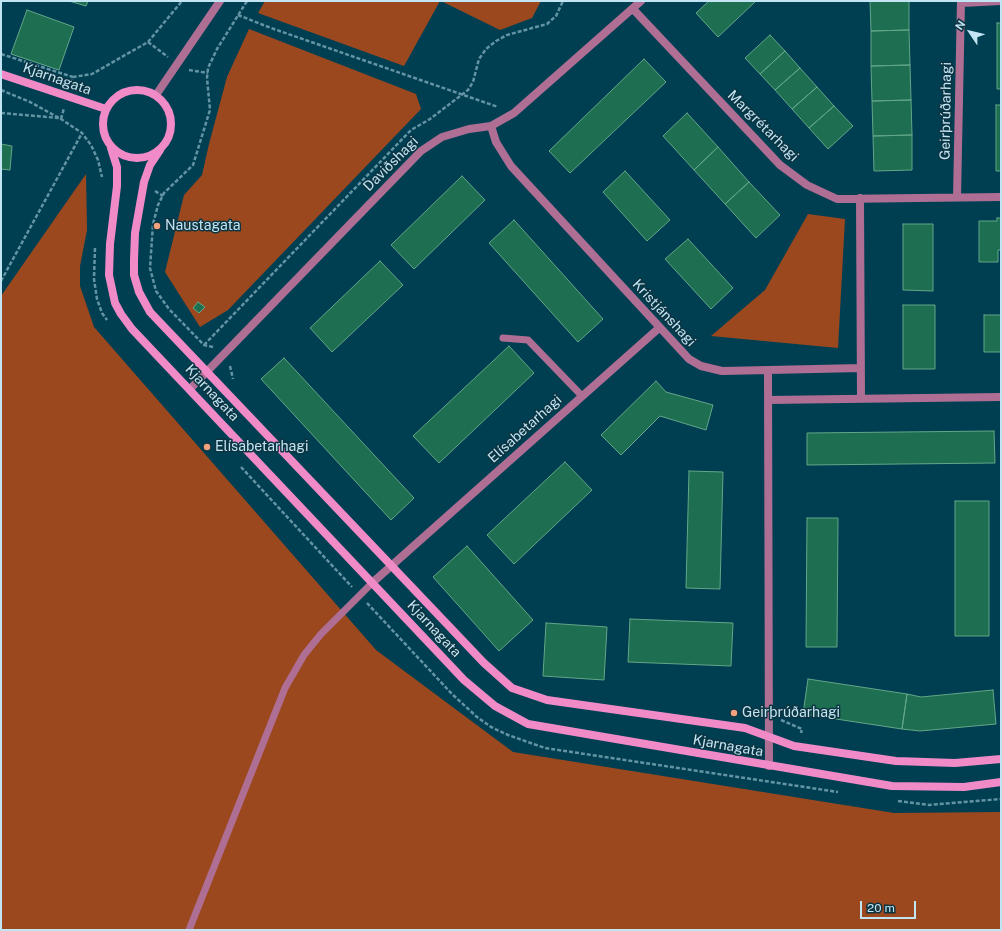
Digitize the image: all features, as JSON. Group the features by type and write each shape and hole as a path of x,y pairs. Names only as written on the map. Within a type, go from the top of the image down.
{"street":[{"path":"156,95 220,1"},
{"name":"Daviðshagi","path":"190,389 421,151 431,143 455,133 469,129 491,126 514,113 641,1"},
{"path":"961,2 1001,2"},
{"name":"Geirþrúðarhagi","path":"957,197 961,2"},
{"name":"Margrétarhagi","path":"633,9 780,165 807,185 837,199 1001,197"},
{"name":"Kjarnagata","path":"1,74 106,109"},
{"path":"129,90 140,90 156,95 166,106 171,118 171,130 167,141 160,150 151,156 140,159 129,158 119,154 111,148 105,139 102,129 102,119 106,109 120,94 129,90"},
{"name":"Kristjánshagi","path":"491,126 496,142 511,166 659,328 680,350 701,366 722,371 861,368"},
{"name":"Kjarnagata","path":"111,148 116,167 117,186 110,244 109,275 115,303 132,329 464,680 495,706 528,724 892,786 964,787 1001,782"},
{"name":"Kjarnagata","path":"160,150 150,165 144,182 135,233 134,275 139,292 150,312 208,370 484,663 512,688 547,700 745,728 794,746 896,761 955,763 1001,758"},
{"path":"860,198 861,399"},
{"name":"Elísabetarhagi","path":"372,583 659,328"},
{"path":"768,370 769,766"},
{"path":"768,400 1001,397"}],"lane":[{"path":"503,338 528,340 582,396"},
{"path":"189,930 285,688 304,655 316,639 372,583"}],"path":[{"path":"1,54 73,77 92,74 148,42 182,1"},
{"path":"225,389 234,380 230,363 214,347 204,345 169,309 156,291 150,268 153,224 158,205 164,193 193,165 210,110 207,78 208,68 247,1"},
{"path":"204,345 411,130 430,119 468,90 473,82 479,59 486,49 507,35 547,24 556,16 563,1"},
{"path":"238,15 285,33 514,113"},
{"path":"61,119 73,77"},
{"path":"1,90 30,102 61,119 82,133 91,145 98,160 102,185"},
{"path":"1,113 61,119"},
{"path":"1,281 82,133"},
{"path":"96,243 94,279 97,299 102,313 112,325"},
{"path":"237,462 360,595 472,712 491,727 508,735 545,748 844,793"},
{"path":"890,800 929,805 1001,799"}],"shaded area":[{"path":"265,1 440,1 404,66 258,13"},
{"path":"441,1 541,1 532,18 500,30"},
{"path":"249,29 416,94 421,109 228,310 200,327 165,272 184,195 202,175 227,77"},
{"path":"86,174 87,230 80,266 80,286 94,327 376,650 513,752 894,813 1001,812 1001,930 1,930 1,296"},
{"path":"808,214 845,219 838,348 711,336 765,290"}],"building":[{"path":"69,1 88,1 86,6"},
{"path":"709,1 756,1 718,37 696,13"},
{"path":"870,1 909,1 909,30 871,31"},
{"path":"27,10 74,27 59,70 11,54"},
{"path":"997,23 1001,23 1001,89 997,89"},
{"path":"909,30 910,65 871,66 871,31"},
{"path":"770,35 785,51 760,74 745,58"},
{"path":"785,51 800,68 775,90 760,74"},
{"path":"644,59 666,82 570,173 549,151"},
{"path":"910,65 911,100 872,101 871,66"},
{"path":"800,68 817,87 792,109 775,90"},
{"path":"817,87 834,106 809,128 792,109"},
{"path":"911,100 912,135 873,136 872,101"},
{"path":"996,105 1001,105 1001,171 996,171"},
{"path":"834,106 853,126 828,149 809,128"},
{"path":"687,113 718,147 694,170 663,136"},
{"path":"912,135 912,170 874,171 873,136"},
{"path":"1,144 12,146 10,170 1,169"},
{"path":"718,147 749,182 725,204 694,170"},
{"path":"625,171 670,220 647,241 603,192"},
{"path":"462,176 485,200 414,269 391,245"},
{"path":"749,182 780,215 756,238 725,204"},
{"path":"997,218 1001,218 1001,250 998,250 998,262 979,262 979,221 997,221"},
{"path":"514,220 603,319 578,342 489,243"},
{"path":"903,224 933,224 933,291 903,290"},
{"path":"688,239 733,288 711,309 665,259"},
{"path":"380,261 403,285 332,352 310,328"},
{"path":"198,302 205,307 199,313 193,308"},
{"path":"903,305 935,305 935,369 903,369"},
{"path":"984,315 1001,315 1001,352 984,352"},
{"path":"509,346 534,373 439,463 413,436"},
{"path":"284,358 414,498 391,520 261,379"},
{"path":"656,381 666,392 713,405 706,430 660,416 621,455 601,435"},
{"path":"994,431 995,463 807,465 807,433"},
{"path":"565,462 592,490 514,564 487,535"},
{"path":"689,471 723,472 720,589 686,588"},
{"path":"955,501 989,501 989,636 955,636"},
{"path":"807,518 838,518 837,647 806,647"},
{"path":"467,546 533,620 499,651 433,577"},
{"path":"630,619 733,623 731,666 628,662"},
{"path":"546,623 607,627 604,680 543,676"},
{"path":"808,679 907,694 902,729 803,714"},
{"path":"993,690 996,724 920,731 902,729 907,694 921,697"}],"place":[{"name":"Naustagata","path":"157,226"},
{"name":"Elísabetarhagi","path":"207,447"},
{"name":"Geirþrúðarhagi","path":"734,713"}]}
